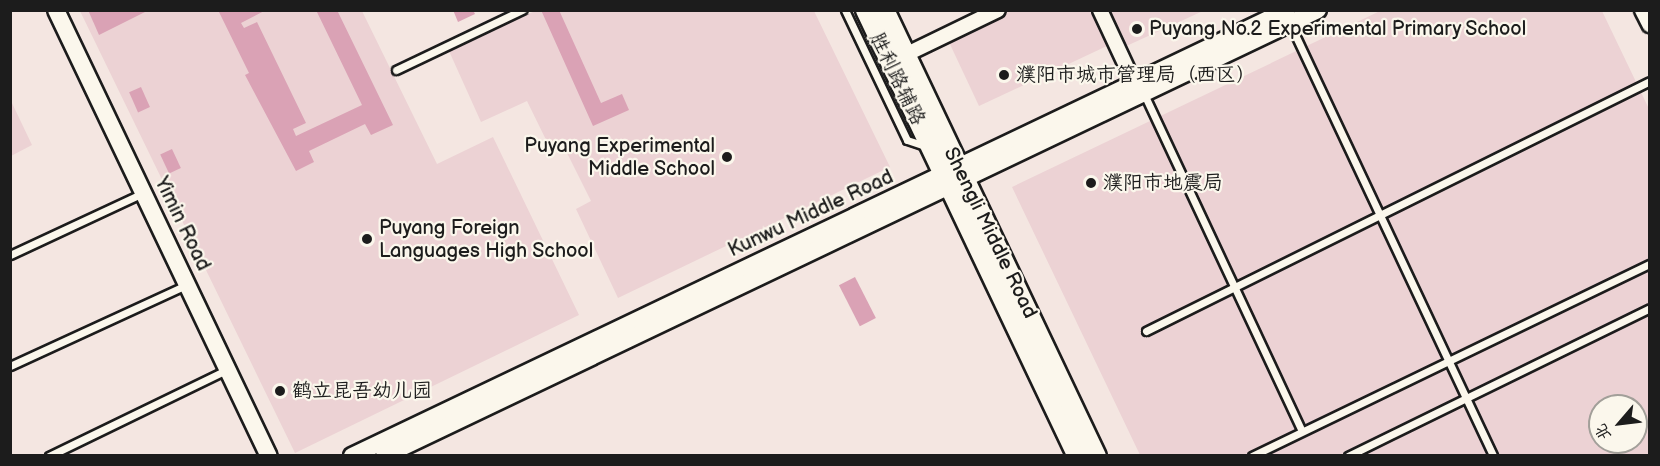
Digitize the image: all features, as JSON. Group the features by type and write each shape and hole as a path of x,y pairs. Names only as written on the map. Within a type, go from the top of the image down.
{"main road":[{"name":"Shengli Middle Road","path":"866,10 932,148 954,177 1096,456"},
{"name":"Shengli Middle Road","path":"884,10 905,55 954,177 1078,456"}],"street":[{"name":"Yimin Road","path":"56,10 269,456"},
{"path":"905,55 998,10"},
{"path":"1100,10 1139,88"},
{"name":"Kunwu Middle Road","path":"384,456 1139,88 1289,17 1318,10"},
{"path":"1643,10 1650,24"},
{"name":"Kunwu Middle Road","path":"352,456 954,177"}],"lane":[{"path":"396,70 522,10"},
{"name":"胜利路辅路","path":"844,10 907,140 932,148"},
{"path":"1289,17 1493,456"},
{"path":"1146,331 1650,81"},
{"path":"1139,88 1302,431"},
{"path":"10,255 143,193"},
{"path":"1252,456 1650,264"},
{"path":"10,366 188,284"},
{"path":"1348,456 1650,309"},
{"path":"49,456 228,369"}],"shaded area":[{"name":"濮阳市城市管理局（西区）","path":"1093,10 1109,45 979,106 948,40 1010,11"},
{"name":"Puyang Foreign Languages High School","path":"80,11 362,11 437,164 493,137 579,315 295,453"},
{"name":"Puyang Experimental Middle School","path":"535,11 814,11 890,167 618,298 576,209 591,201 562,143 550,148 527,101 481,122 449,51"},
{"name":"Puyang No.2 Experimental Primary School","path":"1104,11 1203,11 1122,48"},
{"path":"1380,11 1602,11 1649,109 1649,455 1140,455 1012,187"},
{"path":"11,101 32,145 10,156"}],"building":[{"path":"88,10 149,10 99,35"},
{"path":"218,10 266,10 241,23 244,28 257,22 306,123 293,129 296,136 362,105 316,10 337,10 393,125 371,135 365,124 309,151 314,162 296,171 245,75 249,73"},
{"path":"453,10 473,10 475,14 458,22"},
{"path":"541,10 559,10 601,103 622,94 629,110 593,126"},
{"path":"141,87 150,107 138,112 129,92"},
{"path":"172,149 181,168 169,174 160,154"},
{"path":"855,277 876,318 860,326 839,285"}],"place":[{"name":"Puyang No.2 Experimental Primary School","path":"1137,29"},
{"name":"濮阳市城市管理局（西区）","path":"1004,75"},
{"name":"Puyang Experimental Middle School","path":"727,157"},
{"name":"濮阳市地震局","path":"1091,183"},
{"name":"Puyang Foreign Languages High School","path":"367,239"},
{"name":"鹤立昆吾幼儿园","path":"280,391"}]}
